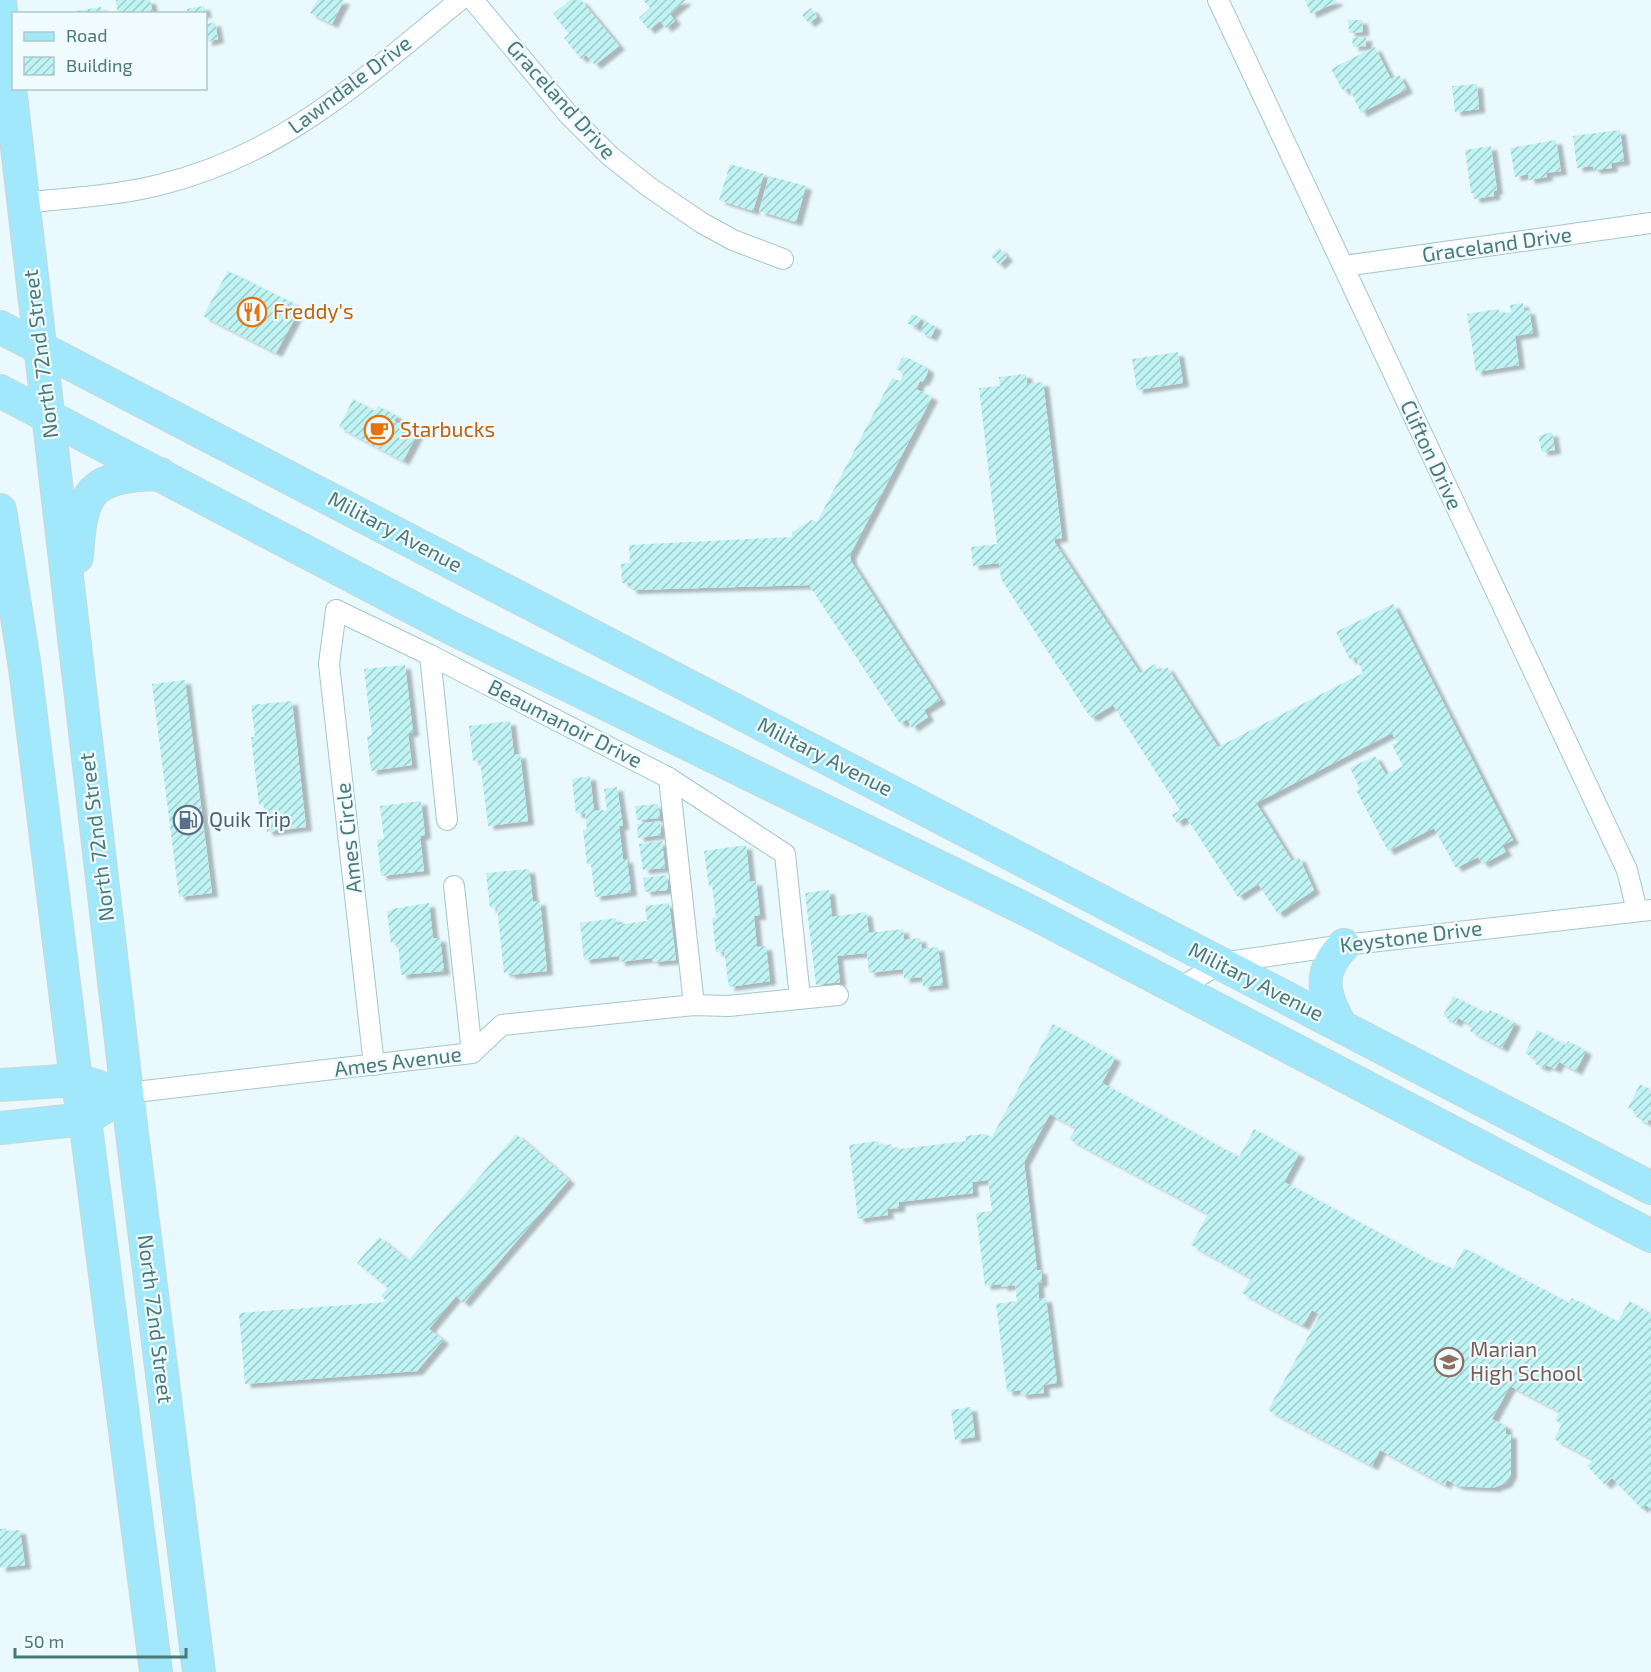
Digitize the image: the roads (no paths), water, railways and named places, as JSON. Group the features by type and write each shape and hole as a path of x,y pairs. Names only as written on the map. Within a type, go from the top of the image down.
{"main road":[{"name":"North 72nd Street","path":"0,1 72,633 199,1672"},
{"name":"Military Avenue","path":"0,327 1651,1188"},
{"name":"Military Avenue","path":"0,391 453,629 1027,910 1651,1236"},
{"path":"72,633 79,525 82,509 89,495 99,486 115,479 133,475 160,474"},
{"name":"North 72nd Street","path":"0,510 25,668 76,1080 85,1119 156,1672"},
{"path":"1341,1026 1329,1006 1325,990 1330,963 1344,945"},
{"name":"Ames Avenue","path":"0,1085 76,1080 127,1094"},
{"name":"Ames Avenue","path":"0,1128 85,1119 127,1094"}],"street":[{"name":"Lawndale Drive","path":"23,203 140,189 160,185 225,164 277,139 337,100 460,0"},
{"name":"Graceland Drive","path":"473,0 568,114 610,156 649,187 702,223 733,240 783,259"},
{"name":"Clifton Drive","path":"1218,0 1644,910"},
{"name":"Graceland Drive","path":"1344,266 1651,223"},
{"name":"Beaumanoir Drive","path":"336,610 430,655 669,778 785,854 800,998"},
{"name":"Ames Circle","path":"336,610 329,664 374,1065"},
{"path":"430,655 447,820"},
{"path":"669,778 694,1005"},
{"path":"454,886 472,1053"},
{"name":"Keystone Drive","path":"1178,989 1221,963 1344,945 1644,910"},
{"name":"Ames Avenue","path":"127,1094 472,1053 502,1025 694,1005 728,1006 838,995"}],"place":[{"name":"Freddy's","path":"252,312"},
{"name":"Starbucks","path":"379,430"},
{"name":"Quik Trip","path":"188,820"},
{"name":"Marian High School","path":"1449,1362"}]}
